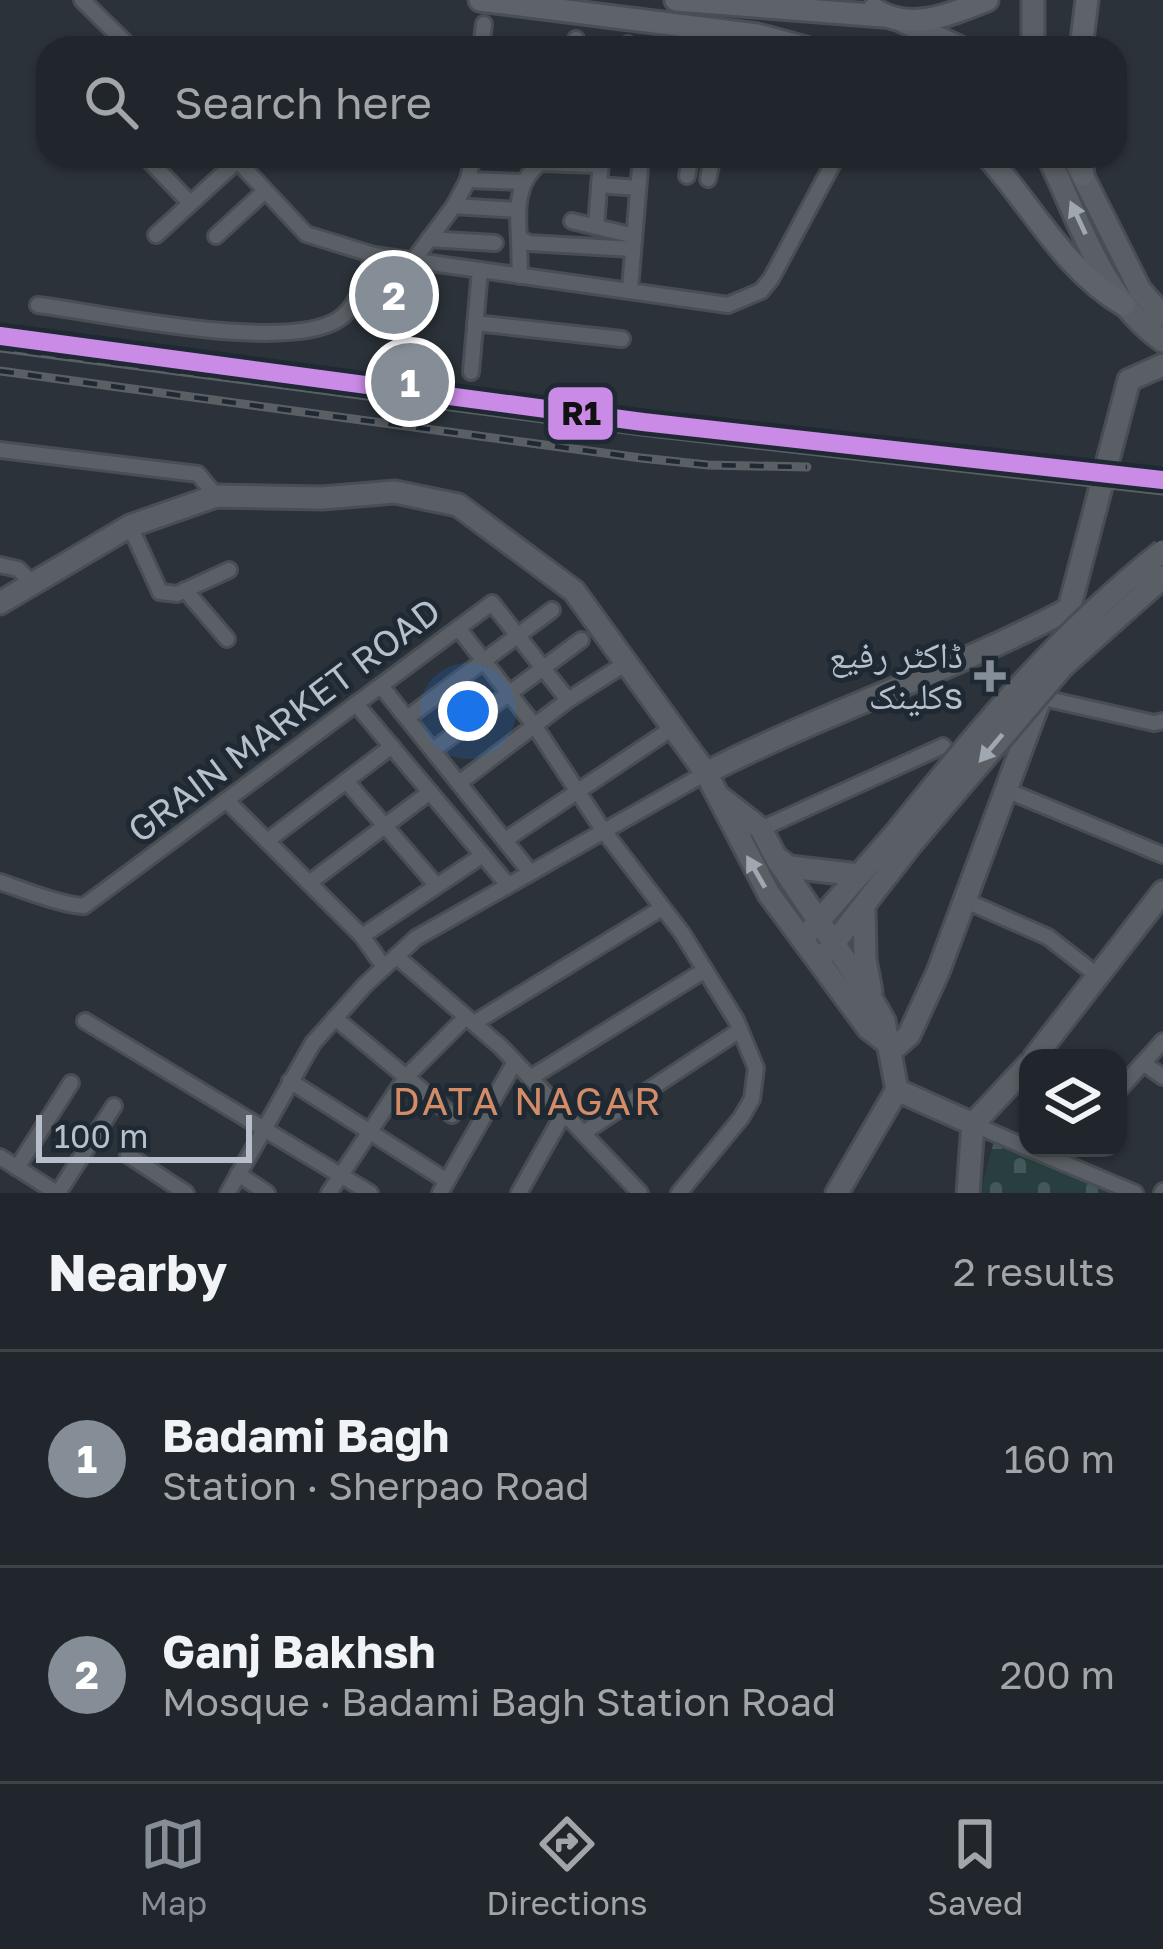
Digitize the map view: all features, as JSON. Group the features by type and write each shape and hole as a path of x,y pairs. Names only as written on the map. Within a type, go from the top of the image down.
{"main road":[{"path":"480,0 761,36"},
{"path":"676,0 892,18 940,17 987,0"},
{"path":"863,0 933,36"},
{"path":"1033,0 1033,36"},
{"path":"1082,36 1087,0"},
{"path":"998,168 1066,255 1101,292 1124,305"},
{"path":"1054,168 1108,282 1124,305 1163,341"},
{"path":"1082,168 1140,290 1163,316"},
{"path":"888,1047 909,1035 1033,724 1069,609 1129,380 1163,365"},
{"path":"0,602 130,526 216,496 322,498 395,492 458,505 557,575 628,662 721,797 739,842 769,893 868,1028 888,1047"},
{"path":"819,962 864,908 965,747 1083,619 1163,551"},
{"path":"802,940 859,875 904,838 1063,667 1163,578"},
{"path":"706,773 778,736 1007,643 1069,609"},
{"path":"721,797 761,829 884,1021 897,1090 837,1193"},
{"path":"776,858 789,867 859,875"},
{"path":"1040,1049 1163,892"},
{"path":"864,908 872,1000"},
{"path":"968,1193 974,1124 1019,1074"},
{"path":"897,1090 974,1124"}],"street":[{"path":"82,0 119,36"},
{"path":"482,36 484,24"},
{"path":"156,168 190,203"},
{"path":"156,235 225,168"},
{"path":"244,168 305,234 374,256 728,305 761,291 831,168"},
{"path":"413,261 454,206 470,168"},
{"path":"520,276 518,211 523,182 536,168"},
{"path":"596,226 600,168"},
{"path":"630,289 640,168"},
{"path":"687,176 689,168"},
{"path":"708,179 710,168"},
{"path":"468,180 523,182"},
{"path":"599,185 638,188"},
{"path":"216,236 265,191"},
{"path":"454,206 518,211"},
{"path":"572,221 634,242"},
{"path":"519,238 529,243 634,242"},
{"path":"429,239 494,243"},
{"path":"38,305 250,333 290,332 326,326 342,317 353,305 374,256"},
{"path":"471,371 480,270"},
{"path":"475,323 622,339"},
{"path":"0,450 198,474 216,496"},
{"path":"130,526 160,592 177,594 230,570"},
{"path":"0,565 18,569 33,584"},
{"path":"185,590 227,639"},
{"name":"GRAIN MARKET ROAD","path":"0,882 68,905 85,906 492,603 568,700"},
{"path":"406,718 552,610"},
{"path":"458,628 534,725 705,970 756,1068 752,1099 741,1118 679,1193"},
{"path":"433,750 580,640"},
{"path":"459,782 568,700 628,662"},
{"path":"381,686 530,872"},
{"path":"1052,700 1154,723 1163,721"},
{"path":"356,704 508,885"},
{"path":"505,840 671,729"},
{"path":"267,841 392,746"},
{"path":"761,829 943,746"},
{"path":"228,1193 313,1043 416,938 706,773"},
{"path":"346,781 436,886"},
{"path":"1006,790 1163,855"},
{"path":"309,883 430,792"},
{"path":"226,800 362,937 470,1020 515,1062 640,1193"},
{"path":"362,937 483,855"},
{"path":"964,900 1048,937 1098,976"},
{"path":"329,1193 406,1077 470,1020 662,908"},
{"path":"530,1078 705,970"},
{"path":"335,1018 452,1115"},
{"path":"85,1021 370,1193"},
{"path":"583,1133 740,1030"},
{"path":"1127,1080 1163,1040"},
{"path":"290,1081 370,1132 443,1187 515,1062"},
{"path":"1142,1063 1163,1076"},
{"path":"17,1168 71,1083"},
{"path":"0,1157 57,1193 115,1106"},
{"path":"524,1191 564,1113"},
{"path":"974,1124 1019,1144"},
{"path":"128,1155 186,1193"},
{"path":"1067,1157 1135,1193"},
{"path":"238,1174 267,1193"}],"green space":[{"path":"994,1141 1019,1151 1019,1157 1035,1157 1126,1193 980,1193"}],"railway":[{"path":"0,348 641,432 1163,491"},
{"path":"0,371 641,458 807,467"}],"transit line":[{"name":"R1","path":"0,336 643,422 1163,480"}],"place":[{"name":"Ganj Bakhsh","path":"394,295"},
{"name":"Badami Bagh","path":"410,382"},
{"name":"ڈاکٹر رفیع کلینکs","path":"990,676"}],"district":[{"name":"DATA NAGAR","path":"528,1101"}]}
